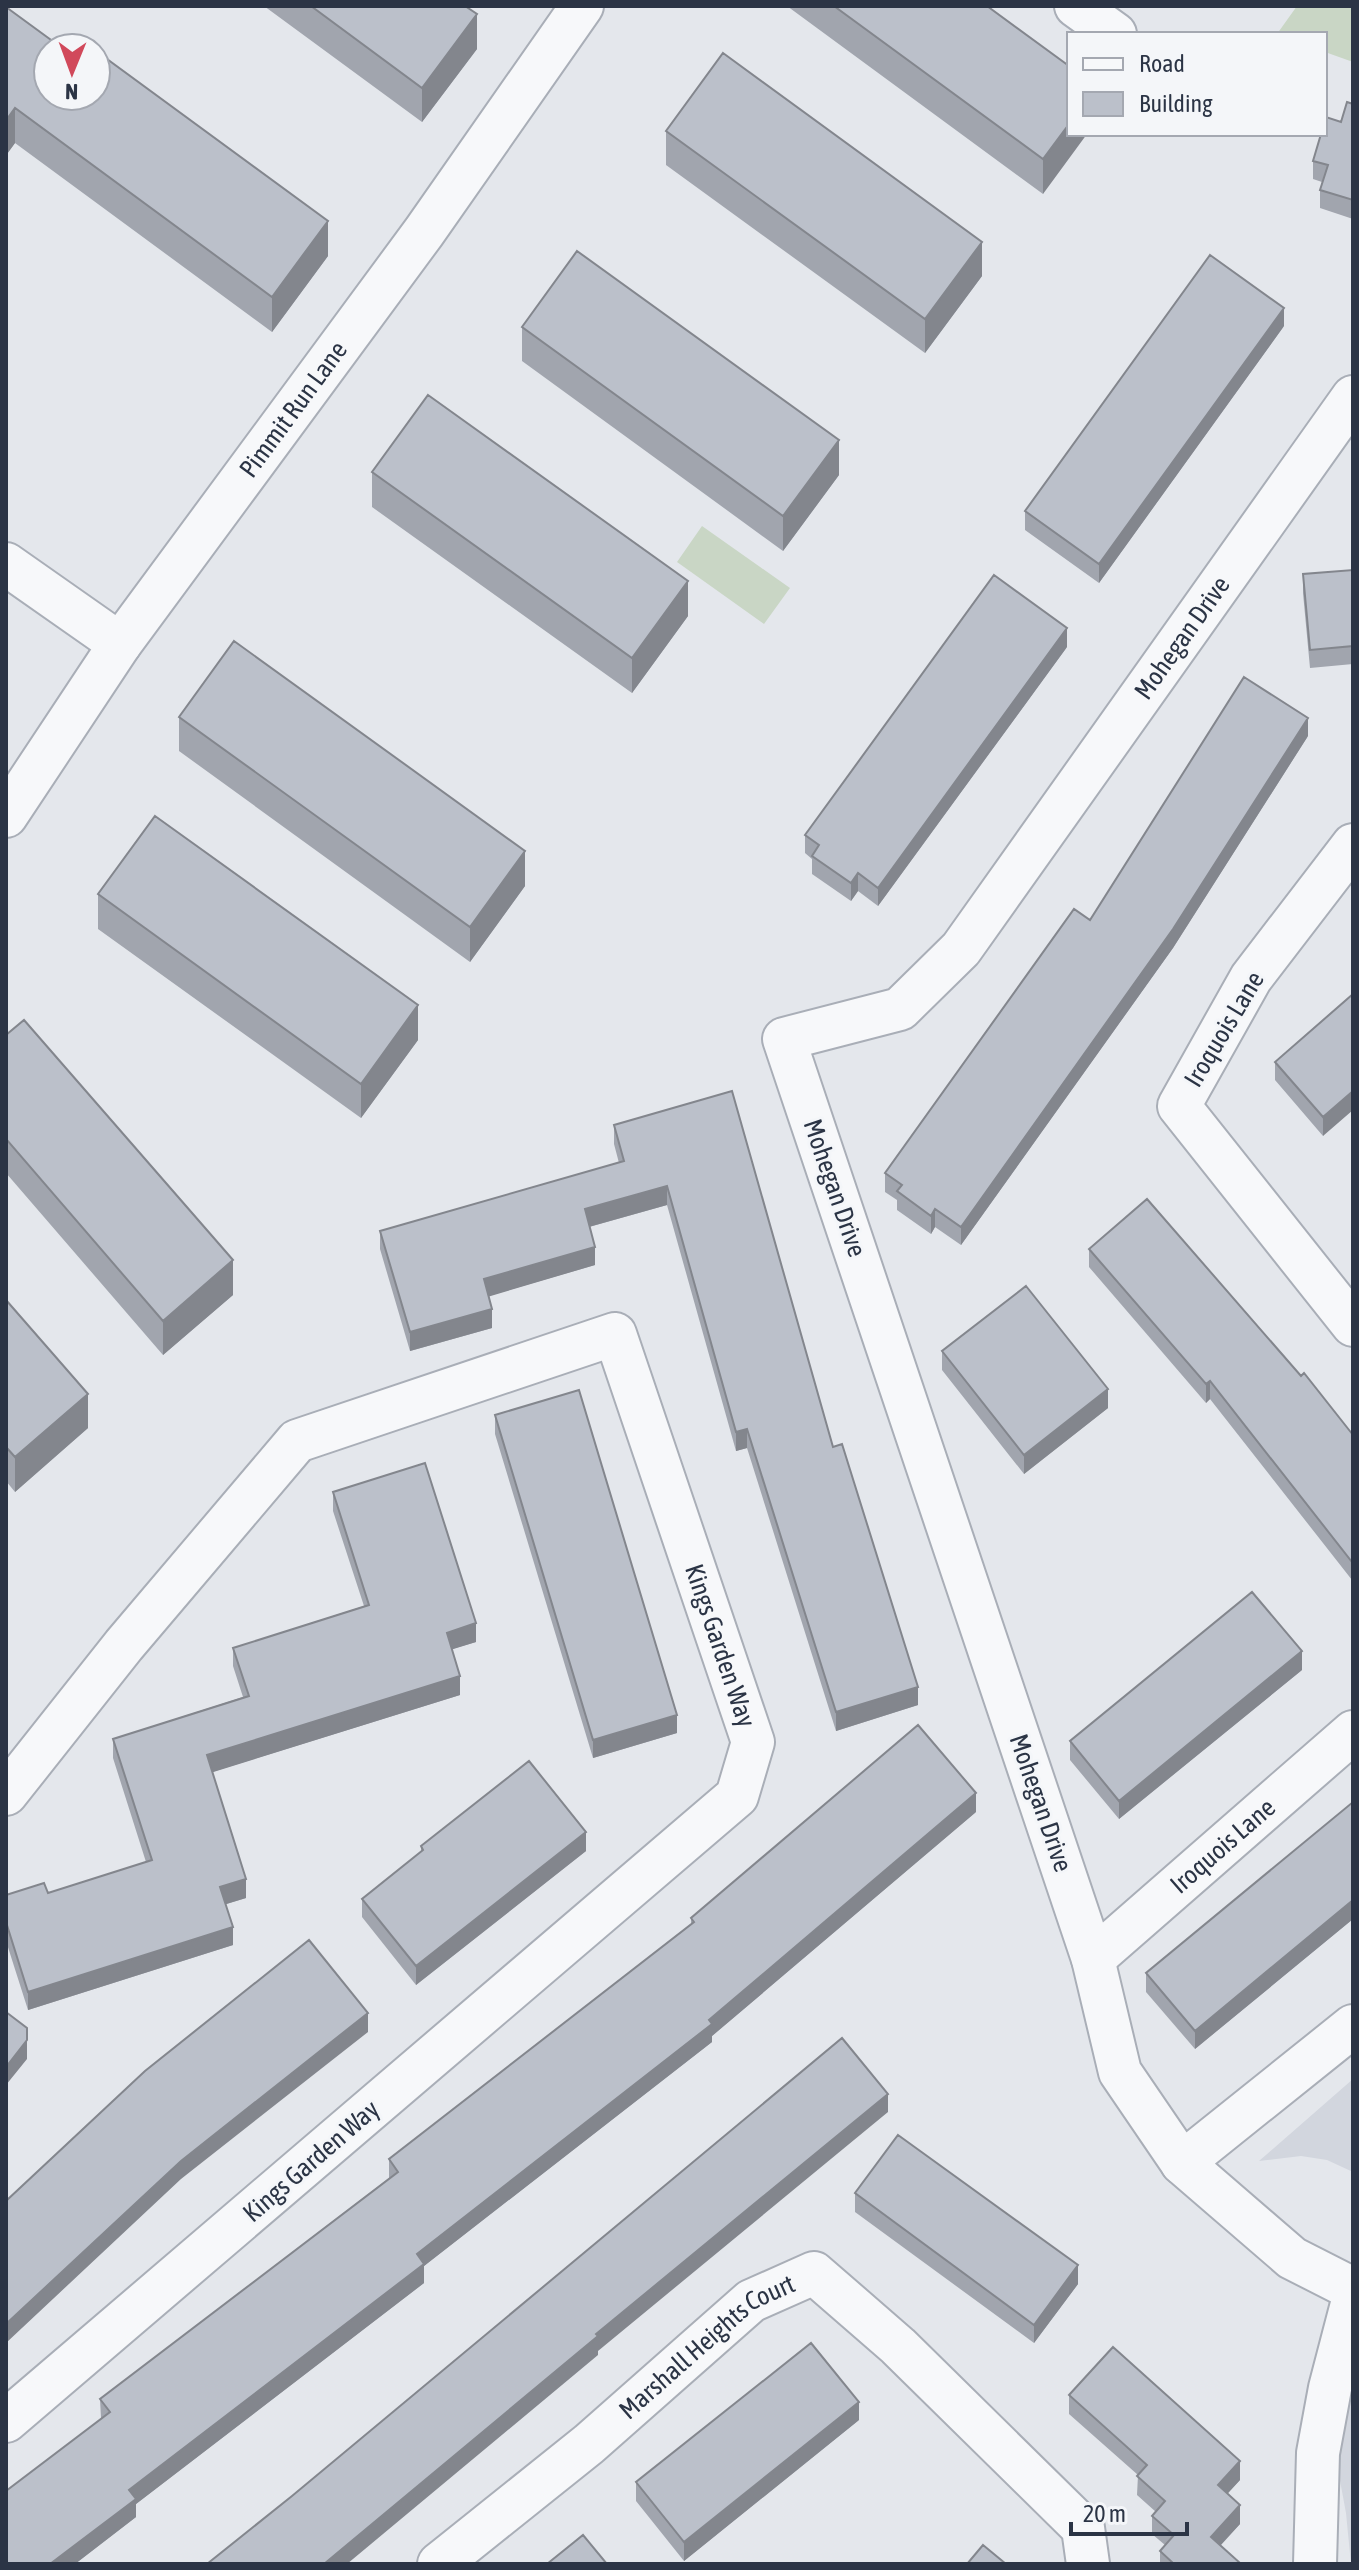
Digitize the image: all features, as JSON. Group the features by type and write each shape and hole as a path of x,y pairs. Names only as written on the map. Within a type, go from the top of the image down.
{"street":[{"name":"Pimmit Run Lane","path":"6,816 120,644 424,232 582,6"},
{"path":"1076,6 1112,32"},
{"name":"Mohegan Drive","path":"1353,397 961,949 900,1009 784,1039 1093,1959 1120,2072 1182,2163 1292,2258 1353,2289"},
{"path":"6,564 120,644"},
{"name":"Iroquois Lane","path":"1353,845 1251,978 1179,1106 1353,1325"},
{"name":"Kings Garden Way","path":"6,1794 124,1645 297,1441 615,1334 753,1742 737,1796 6,2421"},
{"name":"Iroquois Lane","path":"1093,1959 1353,1732"},
{"path":"1182,2163 1353,2026"},
{"name":"Marshall Heights Court","path":"439,2564 589,2444 751,2301 814,2273 898,2346 1083,2528 1088,2564"},
{"path":"1315,2564 1318,2453 1330,2388 1353,2300"}],"shaded area":[{"path":"1353,2079 1353,2172 1327,2160 1301,2156 1259,2161"},
{"path":"1353,2376 1353,2564 1351,2564 1336,2459"}],"green space":[{"path":"1297,6 1353,6 1353,62 1327,53 1327,32 1278,32"},
{"path":"702,526 790,588 764,624 677,562"}],"building":[{"path":"311,6 465,6 477,14 422,88"},
{"path":"834,6 987,6 1067,65 1067,127 1043,159"},
{"path":"6,7 40,32 32,32 32,112 112,112 112,63 328,221 272,297 15,108 6,118"},
{"path":"723,53 982,242 925,319 666,131"},
{"path":"1347,102 1353,104 1353,200 1320,190 1328,165 1313,161 1320,136 1327,136 1327,117 1341,122"},
{"path":"577,251 839,440 783,516 522,327"},
{"path":"1210,255 1284,308 1099,564 1025,511"},
{"path":"428,395 688,581 632,658 372,472"},
{"path":"1353,570 1353,646 1310,650 1303,574"},
{"path":"994,575 1067,628 878,888 858,873 851,883 812,856 819,845 805,835"},
{"path":"234,641 525,851 470,927 179,717"},
{"path":"1244,677 1308,718 1173,929 961,1227 935,1209 931,1216 897,1191 902,1185 885,1173 1074,909 1090,920"},
{"path":"155,816 418,1005 361,1084 98,894"},
{"path":"1353,994 1353,1091 1323,1117 1275,1062"},
{"path":"24,1020 233,1260 163,1321 6,1139 6,1035"},
{"path":"732,1091 833,1447 842,1444 918,1687 836,1712 747,1429 736,1432 667,1186 585,1209 595,1247 484,1279 492,1309 410,1332 380,1231 624,1161 614,1125"},
{"path":"1147,1199 1301,1376 1304,1373 1353,1435 1352,1562 1210,1381 1206,1384 1089,1249"},
{"path":"1026,1286 1108,1389 1024,1455 942,1351"},
{"path":"6,1300 88,1394 15,1457 6,1447"},
{"path":"579,1390 677,1715 593,1740 495,1415"},
{"path":"425,1463 476,1623 447,1633 460,1676 207,1755 246,1879 220,1887 233,1927 28,1992 6,1922 6,1895 44,1883 48,1893 152,1860 113,1739 249,1696 233,1648 369,1605 333,1492"},
{"path":"1252,1592 1302,1651 1119,1801 1070,1741"},
{"path":"918,1725 976,1793 709,2020 712,2024 417,2254 424,2264 129,2490 136,2499 50,2564 6,2564 6,2491 110,2412 100,2399 398,2172 389,2159 694,1922 691,1918"},
{"path":"529,1761 586,1832 416,1966 362,1899 423,1850 421,1846"},
{"path":"1353,1802 1353,1900 1195,2031 1146,1973"},
{"path":"309,1940 368,2013 181,2161 6,2324 6,2201 145,2071"},
{"path":"6,2012 27,2028 27,2040 6,2067"},
{"path":"842,2038 888,2094 596,2334 598,2336 324,2564 207,2564 292,2496"},
{"path":"898,2135 1078,2265 1034,2325 855,2193"},
{"path":"811,2343 859,2402 684,2542 636,2482"},
{"path":"1113,2347 1240,2461 1218,2485 1240,2505 1211,2537 1239,2564 1174,2564 1160,2551 1174,2535 1152,2516 1165,2501 1137,2476 1147,2465 1069,2395"},
{"path":"583,2535 607,2564 547,2564"},
{"path":"983,2545 1006,2564 967,2564"}]}
